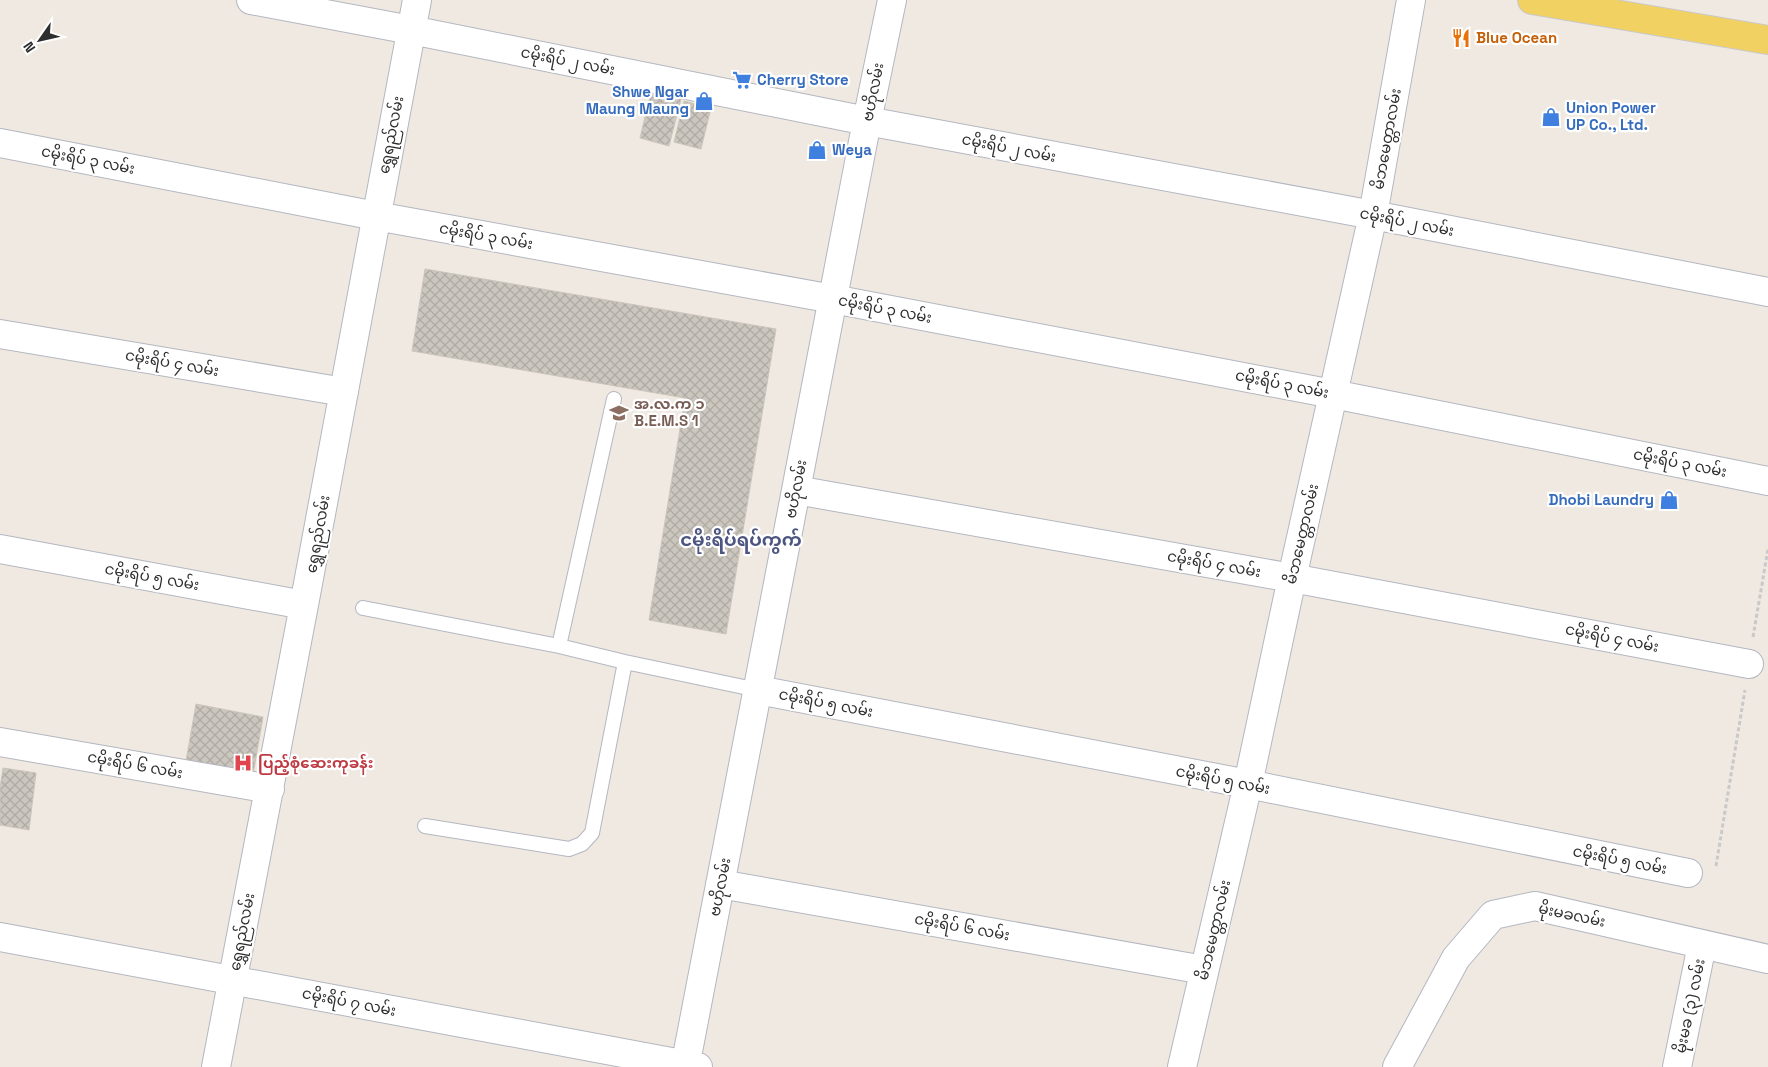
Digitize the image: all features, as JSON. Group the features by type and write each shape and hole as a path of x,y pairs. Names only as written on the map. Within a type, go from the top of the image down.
{"main road":[{"path":"1532,0 1768,40"}],"street":[{"name":"ငမိုးရိပ် ၂ လမ်း","path":"251,0 867,121 1768,292"},
{"name":"ရွှေရည်လမ်း","path":"216,1067 270,789 417,0"},
{"name":"ဗဟိုလမ်း","path":"690,1066 720,884 892,0"},
{"name":"မိဘမေတ္တာလမ်း","path":"1182,1067 1248,784 1373,216 1411,0"},
{"name":"ငမိုးရိပ် ၃ လမ်း","path":"0,143 376,216 833,299 1333,394 1768,481"},
{"name":"ငမိုးရိပ် ၄ လမ်း","path":"0,334 344,392"},
{"name":"ငမိုးရိပ် ၄ လမ်း","path":"796,490 1292,578 1749,664"},
{"name":"ငမိုးရိပ် ၅ လမ်း","path":"0,549 304,605"},
{"name":"ငမိုးရိပ် ၅ လမ်း","path":"758,690 1248,784 1688,873"},
{"name":"ငမိုးရိပ် ၆ လမ်း","path":"0,742 270,789"},
{"name":"ငမိုးရိပ် ၆ လမ်း","path":"720,884 1204,970"},
{"name":"မိုးမခလမ်း","path":"1397,1067 1456,958 1493,915 1535,906 1768,959"},
{"name":"ငမိုးရိပ် ၇ လမ်း","path":"0,937 690,1066"},
{"name":"မိုးမခ (၃) လမ်း","path":"1677,1067 1702,945"}],"lane":[{"path":"559,646 614,399"},
{"path":"363,608 559,646 758,690"},
{"path":"425,826 569,849 582,844 592,833 625,662"}],"path":[{"path":"1688,873 1714,878 1768,549"}],"building":[{"path":"651,92 681,99 669,146 640,138"},
{"path":"684,101 711,108 701,149 674,142"},
{"path":"425,269 776,329 726,634 649,620 685,398 412,351"},
{"path":"196,704 263,717 253,775 186,761"},
{"path":"3,768 36,773 29,830 0,825 0,788"}],"place":[{"name":"Blue Ocean","path":"1461,38"},
{"name":"Cherry Store","path":"742,80"},
{"name":"Shwe Ngar Maung Maung","path":"704,101"},
{"name":"Union Power UP Co., Ltd.","path":"1551,117"},
{"name":"Weya","path":"817,150"},
{"name":"အ.လ.က ၁ B.E.M.S 1","path":"619,413"},
{"name":"Dhobi Laundry","path":"1669,500"},
{"name":"ပြည့်စုံဆေးကုခန်း","path":"243,763"}],"district":[{"name":"ငမိုးရိပ်ရပ်ကွက်","path":"741,540"}]}
